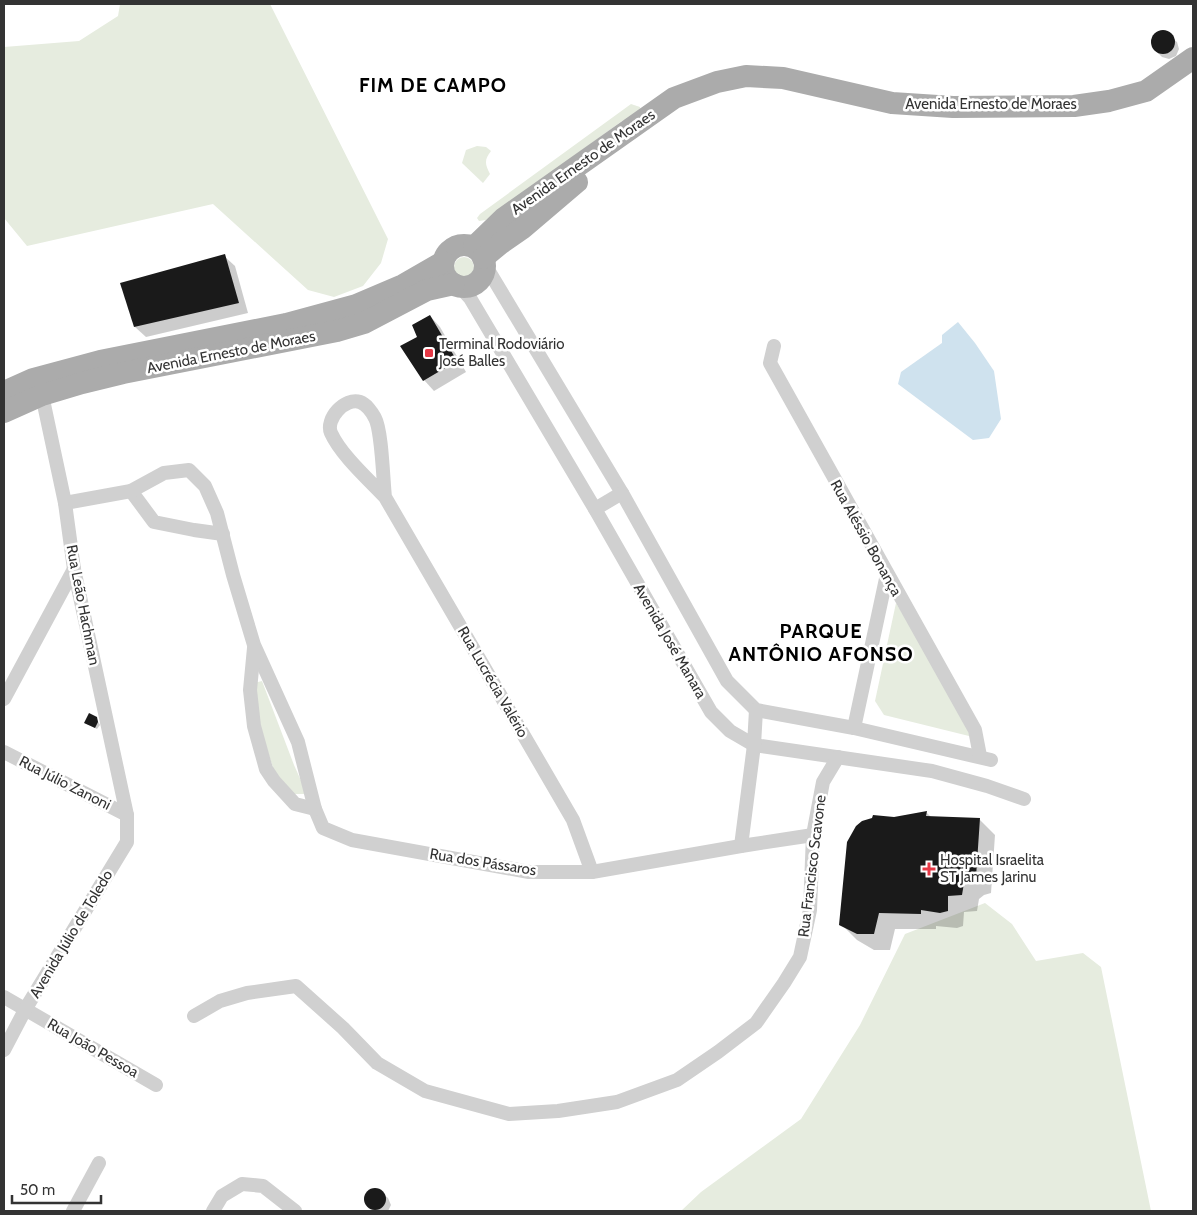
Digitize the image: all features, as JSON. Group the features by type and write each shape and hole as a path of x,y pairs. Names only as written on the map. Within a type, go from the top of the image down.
{"main road":[{"name":"Avenida Ernesto de Moraes","path":"480,256 504,218 674,98 717,82 746,76 783,78 892,104 953,107 1074,106 1109,101 1146,91 1193,58"},
{"name":"Avenida Ernesto de Moraes","path":"480,256 523,228 621,145 682,108 726,91 768,87 896,116 933,120 1052,118 1114,112 1147,102 1184,84 1193,77"},
{"path":"463,245 480,256 483,274 480,279 470,285 457,285 446,276 443,262 448,252 457,246 463,245"},
{"name":"Avenida Ernesto de Moraes","path":"4,392 32,379 100,361 286,324 356,306 403,285 443,262"},
{"name":"Avenida Ernesto de Moraes","path":"4,412 42,395 123,373 337,331 364,323 427,290 457,285"}],"street":[{"name":"Avenida José Manara","path":"480,256 622,493 728,681 756,710"},
{"name":"Avenida José Manara","path":"457,285 470,298 596,509 711,712 730,731 754,745 932,771 987,786 1024,799"},
{"name":"Rua Aléssio Bonança","path":"774,346 770,363 975,730 985,758 854,728"},
{"name":"Rua Leão Hachman","path":"42,395 65,503 74,569 127,815"},
{"name":"Rua Lucrécia Valério","path":"385,497 379,432 376,420 362,402 355,401 336,411 331,420 330,432 348,458 385,497 573,820 592,872"},
{"name":"Rua dos Pássaros","path":"65,503 131,491 164,473 189,470 205,486 223,534 233,576 254,645 298,742 315,809 324,828 352,840 529,872 592,872 813,835"},
{"path":"131,491 154,522 223,534"},
{"path":"596,509 622,493"},
{"path":"4,699 74,569"},
{"path":"741,846 754,745 756,710 854,728 887,574"},
{"name":"Rua dos Pássaros","path":"254,645 250,690 254,726 266,769 295,804 315,809"},
{"name":"Rua Júlio Zanoni","path":"4,752 127,815"},
{"name":"Rua Francisco Scavone","path":"194,1016 220,1001 247,993 296,986 343,1028 377,1062 424,1092 509,1114 558,1111 617,1102 677,1080 756,1023 800,957 810,910 813,835 823,782 838,757"},
{"name":"Avenida Júlio de Toledo","path":"4,1050 26,1008 127,842 127,815"},
{"name":"Rua João Pessoa","path":"4,996 156,1085"},
{"path":"73,1211 99,1163"},
{"path":"213,1211 222,1196 242,1184 263,1186 295,1211"}],"shaded area":[{"path":"120,4 270,4 388,239 381,263 363,286 334,297 308,290 213,204 27,246 4,218 4,47 79,41 118,16"},
{"path":"631,104 640,107 642,115 622,121 486,220 479,221 477,218 480,214"},
{"path":"477,146 486,147 491,151 486,162 490,174 483,183 462,163 466,150"},
{"path":"464,257 471,260 474,267 471,274 464,277 457,274 454,267 457,260"},
{"path":"896,603 973,727 969,736 884,715 875,701"},
{"path":"262,681 307,794 294,794 274,771 256,714 254,683"},
{"path":"985,903 1012,924 1036,961 1083,953 1101,967 1151,1211 681,1211 701,1192 801,1119 860,1025 905,934"}],"water":[{"path":"958,322 994,371 1001,419 989,438 973,440 898,384 901,372 942,343 942,335"}],"building":[{"path":"1163,30 1168,31 1174,37 1174,47 1168,53 1163,54 1158,53 1152,47 1151,42 1152,37 1158,31"},
{"path":"225,254 239,303 134,327 120,283"},
{"name":"Terminal Rodoviário José Balles","path":"430,315 457,361 423,381 400,346 417,337 412,325"},
{"path":"89,713 97,717 98,722 95,728 84,723"},
{"path":"927,811 926,816 980,818 976,877 964,883 962,895 948,896 948,911 940,913 921,910 921,914 879,913 874,934 857,934 839,925 847,842 856,826 862,821 872,818 873,815 894,817"},
{"path":"371,1188 379,1188 386,1195 386,1203 379,1210 371,1210 364,1203 364,1195"}],"place":[{"name":"Terminal Rodoviário José Balles","path":"429,353"},
{"name":"Hospital Israelita ST James Jarinu","path":"929,869"}],"district":[{"name":"FIM DE CAMPO","path":"433,85"},
{"name":"PARQUE ANTÔNIO AFONSO","path":"821,642"}]}
